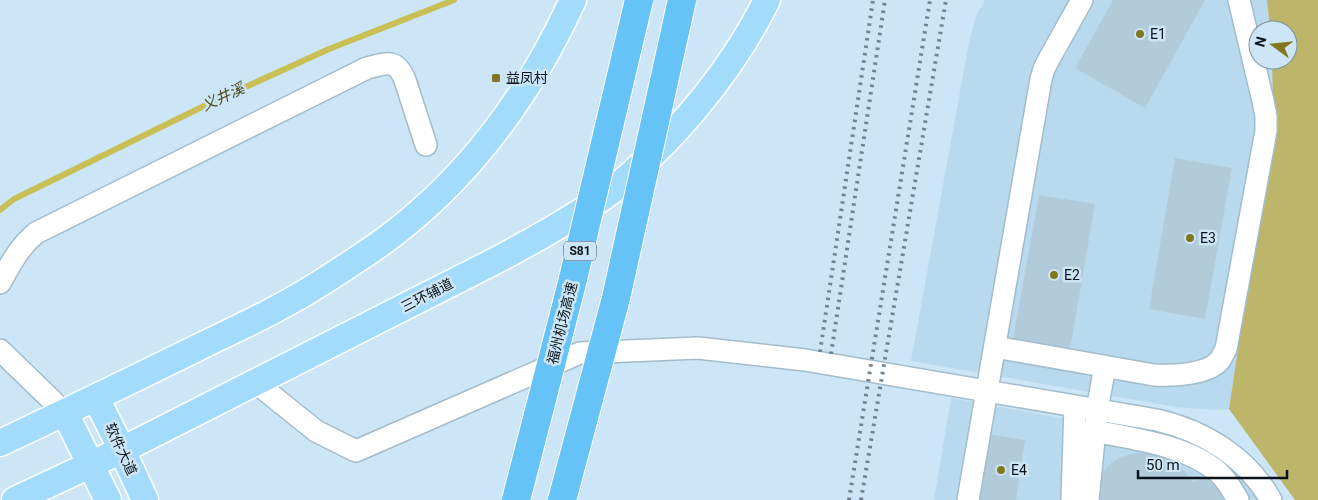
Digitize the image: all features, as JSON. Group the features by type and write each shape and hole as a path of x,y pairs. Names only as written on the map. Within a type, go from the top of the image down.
{"highway":[{"name":"福州机场高速","path":"516,500 574,274 639,0"},
{"path":"562,500 616,298 682,0"}],"main road":[{"path":"0,443 96,398 285,304 318,285 402,227 461,172 512,109 552,45 573,0"},
{"name":"三环辅道","path":"15,500 122,450 493,262 548,232 611,192 635,172 689,116 720,77 743,43 767,0"},
{"name":"软件大道","path":"96,398 145,500"},
{"path":"65,413 108,500"}],"street":[{"path":"968,500 1044,69 1082,0"},
{"path":"995,347 1154,375 1174,376 1192,373 1208,368 1220,361 1226,349 1266,131 1263,101 1239,0"},
{"path":"0,284 19,250 36,233 367,68 389,64 397,66 401,71 426,145"},
{"path":"255,382 316,431 356,451 580,353 698,348 805,360 1175,424 1224,448 1254,475 1271,500"},
{"path":"0,350 65,413"},
{"path":"1088,500 1094,431 1105,366"},
{"path":"1072,500 1075,406"},
{"path":"1094,431 1157,444 1180,451 1203,462 1218,472 1228,483 1238,500"}],"shaded area":[{"path":"985,0 1267,0 1269,20 1248,20 1248,70 1272,70 1273,103 1229,409 1176,407 911,361 970,37 977,14"},
{"path":"1267,0 1318,0 1318,500 1295,500 1229,409 1264,176 1273,103 1272,70 1298,70 1298,20 1269,20"},
{"path":"951,398 1172,438 1189,443 1210,453 1249,484 1261,500 934,500"}],"building":[{"name":"E1","path":"1113,0 1205,0 1145,108 1075,68"},
{"name":"E3","path":"1175,158 1232,168 1205,319 1149,309"},
{"name":"E2","path":"1039,195 1095,204 1069,355 1012,345"},
{"name":"E4","path":"988,434 1025,440 1016,500 977,500"},
{"path":"1143,453 1156,454 1168,459 1186,473 1192,482 1214,475 1224,500 1094,500 1098,479 1110,464 1118,458"}],"waterway":[{"name":"义井溪","path":"0,210 14,199 206,105 329,49 454,0"}],"railway":[{"path":"820,352 873,0"},
{"path":"831,354 885,0"},
{"path":"849,500 930,0"},
{"path":"861,500 946,0"}],"place":[{"name":"E1","path":"1140,34"},
{"name":"益凤村","path":"496,78"},
{"name":"E3","path":"1190,238"},
{"name":"E2","path":"1054,275"},
{"name":"E4","path":"1001,470"}]}
